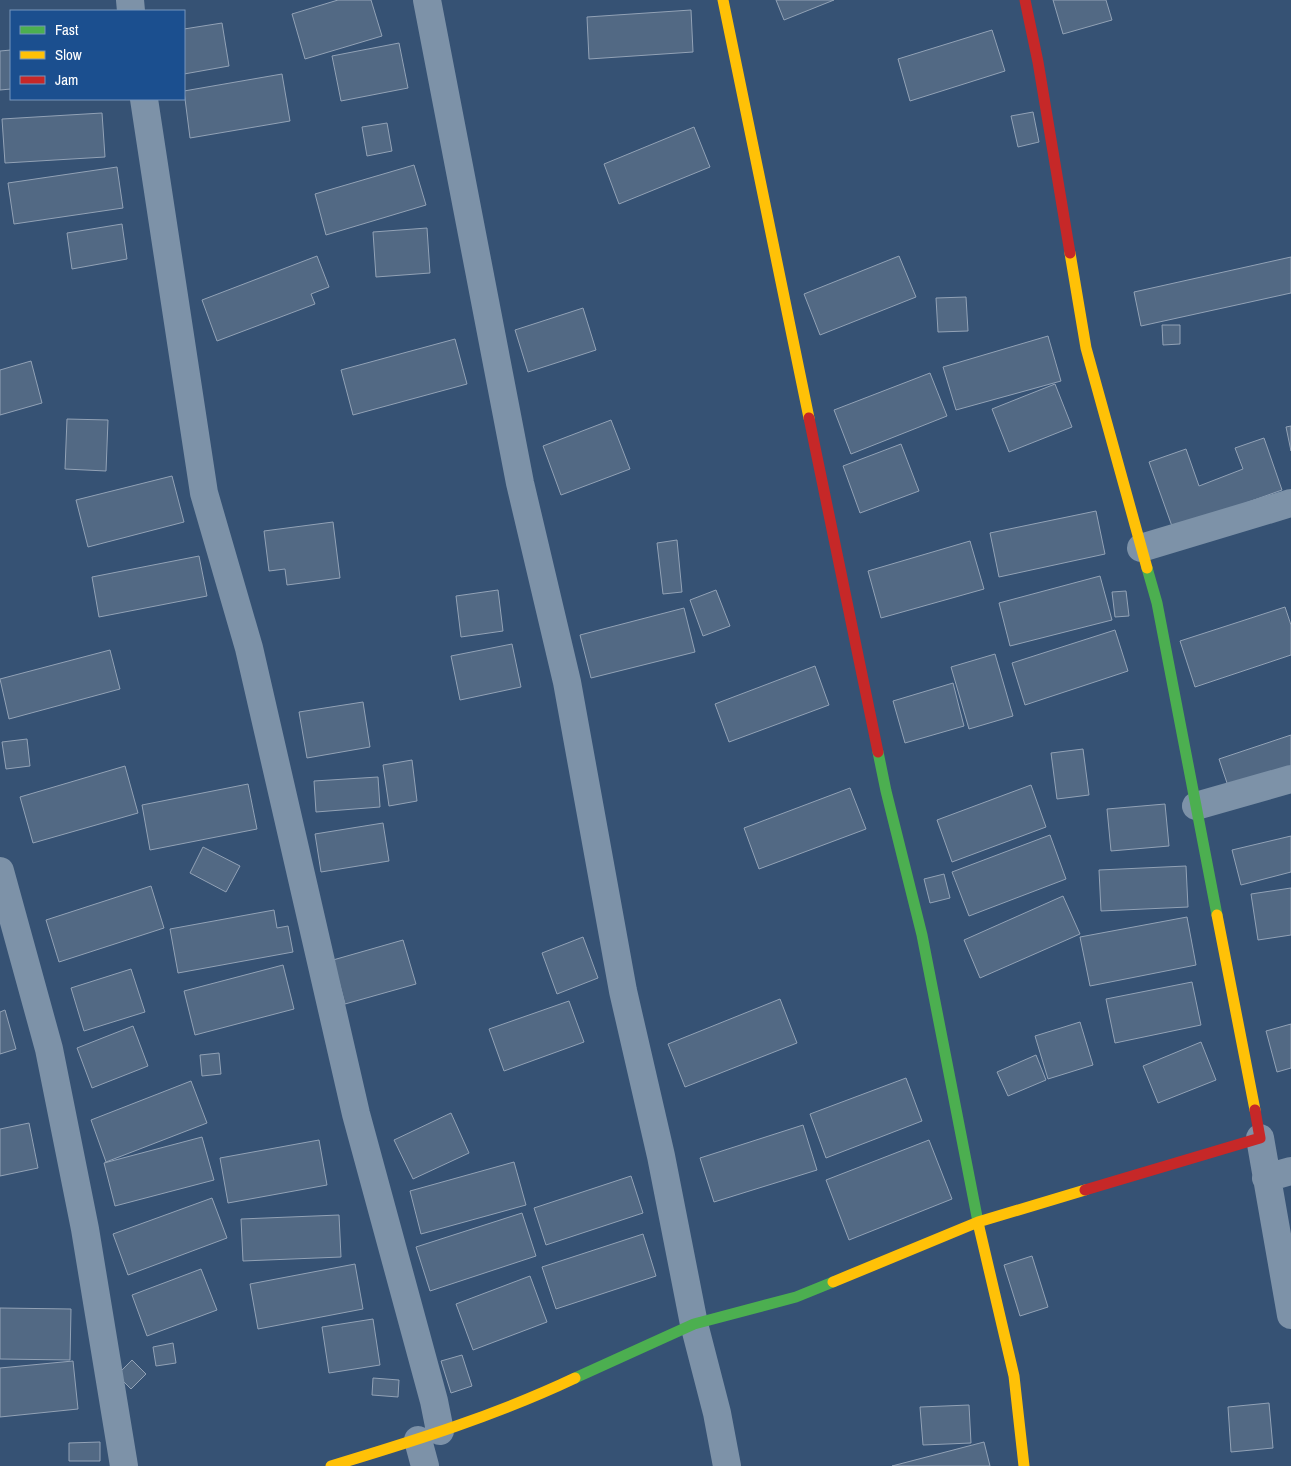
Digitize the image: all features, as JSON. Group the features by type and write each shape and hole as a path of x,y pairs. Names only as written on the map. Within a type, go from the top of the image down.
{"street":[{"path":"427,0 520,483 568,682 623,991 661,1156 694,1324 717,1413 727,1466"},
{"path":"723,0 886,791 922,935 978,1222 1014,1376 1024,1466"},
{"path":"1025,0 1038,62 1086,348 1157,604 1260,1138 1278,1175 1291,1315"},
{"path":"144,100 204,493 249,648 356,1114 432,1392 425,1466"},
{"path":"1141,548 1291,503"},
{"path":"1196,806 1291,779"},
{"path":"0,871 49,1049 85,1229 124,1466"},
{"path":"331,1466 429,1436 550,1390 694,1324 796,1297 978,1222 1260,1138"}],"building":[{"path":"338,0 371,0 382,36 305,59 292,14"},
{"path":"776,0 834,0 784,20"},
{"path":"1053,0 1106,0 1112,20 1063,34"},
{"path":"691,10 693,52 589,59 587,17"},
{"path":"222,23 229,66 185,74 185,29"},
{"path":"992,30 1005,71 910,101 898,59"},
{"path":"399,43 408,88 341,101 332,56"},
{"path":"10,50 10,89 0,90 0,51"},
{"path":"282,74 290,121 190,138 185,91"},
{"path":"1033,112 1039,142 1018,147 1011,116"},
{"path":"102,113 105,157 5,163 2,119"},
{"path":"387,123 392,151 367,156 362,127"},
{"path":"694,127 710,167 619,204 604,164"},
{"path":"414,165 426,205 326,235 315,194"},
{"path":"117,167 123,208 14,224 8,183"},
{"path":"122,224 127,259 72,269 67,233"},
{"path":"427,228 430,273 376,277 373,232"},
{"path":"317,256 329,287 311,294 315,304 217,341 202,300"},
{"path":"899,256 916,297 820,335 804,294"},
{"path":"1291,257 1291,293 1141,326 1134,292"},
{"path":"966,297 968,331 938,332 936,298"},
{"path":"583,308 596,350 528,372 515,330"},
{"path":"1162,325 1180,325 1180,344 1163,345"},
{"path":"1048,336 1061,381 956,410 943,367"},
{"path":"455,339 467,384 353,415 341,370"},
{"path":"31,361 42,403 0,415 0,370"},
{"path":"930,373 947,416 851,454 834,410"},
{"path":"1055,384 1072,427 1009,452 992,409"},
{"path":"67,419 108,420 106,471 65,469"},
{"path":"611,420 630,469 561,495 543,446"},
{"path":"1291,426 1291,451 1286,427"},
{"path":"1264,438 1282,490 1173,529 1149,462 1186,449 1199,486 1243,469 1235,448"},
{"path":"901,444 919,491 860,513 843,466"},
{"path":"172,476 184,522 88,547 76,500"},
{"path":"1096,511 1105,554 999,577 990,533"},
{"path":"333,522 340,578 287,585 285,569 269,571 264,531"},
{"path":"677,540 682,592 663,594 657,543"},
{"path":"970,541 984,589 881,618 868,571"},
{"path":"199,556 207,596 99,617 92,577"},
{"path":"1100,576 1112,620 1010,646 999,603"},
{"path":"498,590 503,631 461,637 456,596"},
{"path":"716,590 730,626 703,636 690,600"},
{"path":"1126,591 1129,616 1115,617 1112,592"},
{"path":"1285,607 1291,625 1291,655 1195,687 1180,641"},
{"path":"684,608 695,652 591,678 580,635"},
{"path":"1115,630 1128,671 1025,705 1012,663"},
{"path":"512,644 521,687 460,700 451,656"},
{"path":"110,650 120,689 9,719 0,679"},
{"path":"995,654 1013,716 969,729 951,667"},
{"path":"815,666 829,705 729,742 715,704"},
{"path":"953,683 964,726 905,743 893,701"},
{"path":"363,702 370,747 307,758 299,712"},
{"path":"1291,735 1291,782 1233,801 1219,759"},
{"path":"27,739 30,766 6,769 2,742"},
{"path":"1083,749 1089,795 1057,799 1051,753"},
{"path":"412,760 417,801 389,806 383,765"},
{"path":"125,766 138,813 33,843 20,797"},
{"path":"378,777 380,807 316,812 314,781"},
{"path":"248,784 257,829 150,850 142,805"},
{"path":"1031,785 1046,827 952,862 937,820"},
{"path":"850,788 866,829 759,869 744,828"},
{"path":"1165,804 1169,846 1111,851 1107,809"},
{"path":"383,823 389,861 321,872 315,834"},
{"path":"1050,835 1066,879 969,916 952,872"},
{"path":"1291,836 1291,872 1241,885 1232,850"},
{"path":"203,847 240,866 226,892 190,873"},
{"path":"1186,866 1188,907 1101,911 1099,870"},
{"path":"944,874 950,898 930,903 924,879"},
{"path":"151,886 164,928 59,962 46,920"},
{"path":"1291,888 1291,935 1258,940 1251,894"},
{"path":"1063,896 1080,934 980,978 964,940"},
{"path":"274,910 277,928 288,926 293,952 178,973 170,929"},
{"path":"1187,917 1196,965 1090,986 1080,937"},
{"path":"583,937 598,978 557,994 542,953"},
{"path":"403,940 416,984 345,1004 333,960"},
{"path":"283,965 294,1009 195,1035 184,991"},
{"path":"131,969 145,1012 84,1031 71,988"},
{"path":"1192,982 1201,1025 1115,1043 1106,999"},
{"path":"780,999 797,1043 685,1087 668,1044"},
{"path":"569,1001 584,1042 504,1071 489,1029"},
{"path":"5,1010 16,1049 0,1054 0,1012"},
{"path":"1080,1022 1093,1065 1048,1079 1035,1036"},
{"path":"1291,1024 1291,1068 1277,1072 1266,1031"},
{"path":"133,1026 148,1066 92,1088 77,1048"},
{"path":"1201,1042 1216,1080 1158,1103 1143,1066"},
{"path":"219,1053 221,1074 202,1076 200,1055"},
{"path":"1036,1055 1046,1080 1008,1096 997,1072"},
{"path":"906,1078 922,1121 826,1158 810,1114"},
{"path":"191,1081 207,1123 106,1162 91,1120"},
{"path":"451,1113 469,1153 413,1179 394,1140"},
{"path":"29,1123 38,1168 0,1176 0,1129"},
{"path":"803,1125 817,1170 714,1202 700,1158"},
{"path":"202,1137 214,1180 115,1206 104,1163"},
{"path":"319,1140 327,1185 228,1203 220,1158"},
{"path":"929,1140 952,1199 849,1240 826,1180"},
{"path":"514,1162 526,1205 421,1234 410,1191"},
{"path":"631,1176 643,1213 546,1245 534,1208"},
{"path":"212,1198 227,1238 128,1275 113,1234"},
{"path":"522,1213 536,1256 430,1291 416,1247"},
{"path":"339,1215 341,1257 243,1261 241,1219"},
{"path":"643,1234 656,1276 556,1309 542,1267"},
{"path":"1032,1256 1048,1307 1020,1316 1004,1265"},
{"path":"355,1264 363,1309 258,1329 250,1284"},
{"path":"201,1269 217,1310 147,1336 132,1295"},
{"path":"530,1276 547,1322 473,1350 456,1304"},
{"path":"0,1308 71,1309 70,1360 0,1359"},
{"path":"373,1319 380,1365 329,1373 322,1327"},
{"path":"173,1343 176,1363 156,1366 153,1347"},
{"path":"462,1355 472,1386 451,1393 441,1361"},
{"path":"132,1360 146,1374 131,1389 117,1375"},
{"path":"73,1361 78,1409 0,1417 0,1368"},
{"path":"373,1378 399,1380 398,1397 372,1395"},
{"path":"1269,1403 1273,1448 1231,1452 1228,1407"},
{"path":"969,1405 971,1443 923,1445 920,1407"},
{"path":"100,1442 100,1461 69,1461 69,1443"},
{"path":"984,1442 990,1466 892,1466"}],"traffic: fast":[{"path":"1147,568 1157,603 1217,915"},
{"path":"878,752 922,935 979,1227"},
{"path":"575,1378 694,1324 796,1297 833,1282"}],"traffic: slow":[{"path":"723,0 809,418"},
{"path":"1070,253 1086,348 1147,568"},
{"path":"1217,915 1255,1110"},
{"path":"833,1282 978,1222 1085,1190"},
{"path":"979,1227 1014,1376 1024,1466"},
{"path":"331,1466 485,1416 575,1378"}],"traffic: jam":[{"path":"1025,0 1038,62 1070,253"},
{"path":"809,418 878,752"},
{"path":"1085,1190 1260,1138 1255,1110"}]}
